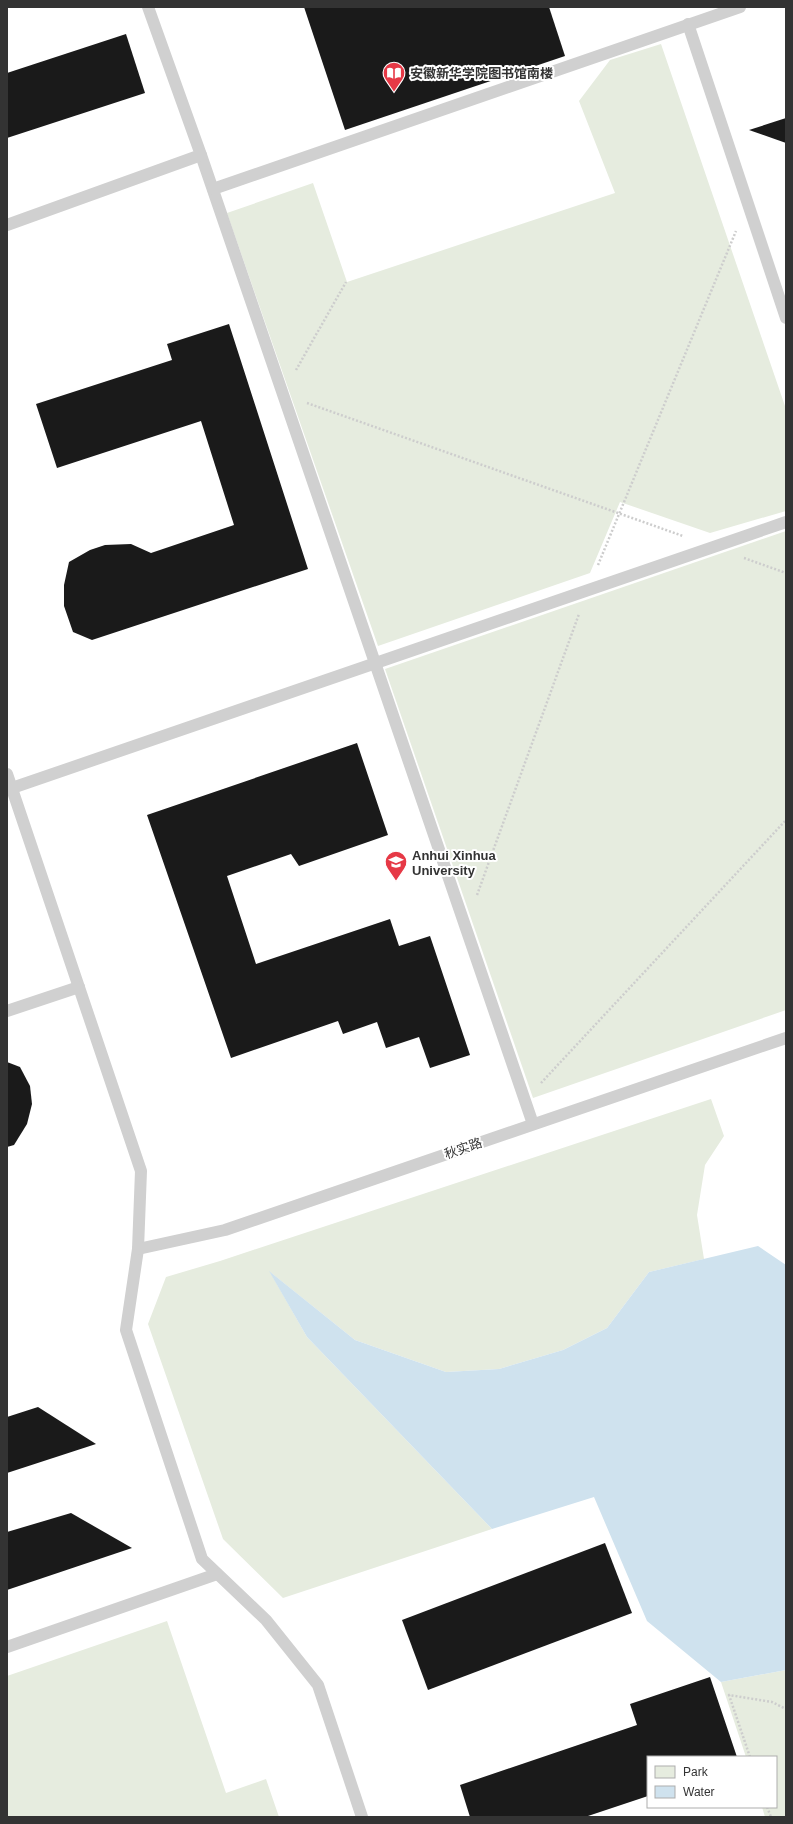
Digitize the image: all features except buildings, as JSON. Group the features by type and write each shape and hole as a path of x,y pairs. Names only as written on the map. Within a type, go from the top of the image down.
{"lane":[{"path":"148,7 201,155 533,1124"},
{"path":"212,189 740,7"},
{"path":"688,24 786,318"},
{"path":"7,224 201,155"},
{"path":"12,788 786,522"},
{"path":"7,774 141,1171 138,1249 126,1330 202,1559 266,1620 318,1685 362,1817"},
{"path":"7,1011 79,987"},
{"name":"秋实路","path":"138,1249 226,1230 786,1038"},
{"path":"7,1648 217,1574"}],"path":[{"path":"466,928 588,590 748,203"},
{"path":"346,282 283,395 786,573"},
{"path":"525,1100 786,820"},
{"path":"750,1756 729,1695 772,1702 786,1709"}],"green space":[{"path":"661,44 786,409 786,511 710,533 620,502 590,573 378,646 227,213 313,183 347,282 615,193 579,101 610,60"},
{"path":"786,531 786,1010 533,1098 385,669"},
{"path":"711,1099 724,1136 705,1165 697,1215 704,1259 649,1272 607,1328 563,1350 499,1369 446,1372 355,1340 270,1272 307,1337 492,1529 283,1598 223,1539 148,1324 166,1277 220,1261"},
{"path":"167,1621 226,1793 266,1779 279,1817 7,1817 7,1676"},
{"path":"786,1670 786,1817 765,1817 762,1808 777,1808 777,1756 746,1756 721,1682"}],"water":[{"path":"758,1246 786,1265 786,1670 721,1682 647,1621 594,1497 492,1529 307,1337 269,1271 355,1340 446,1372 499,1369 563,1350 607,1328 649,1272"}],"place":[{"name":"安徽新华学院图书馆南楼","path":"394,92"},
{"name":"Anhui Xinhua University","path":"396,882"}]}
